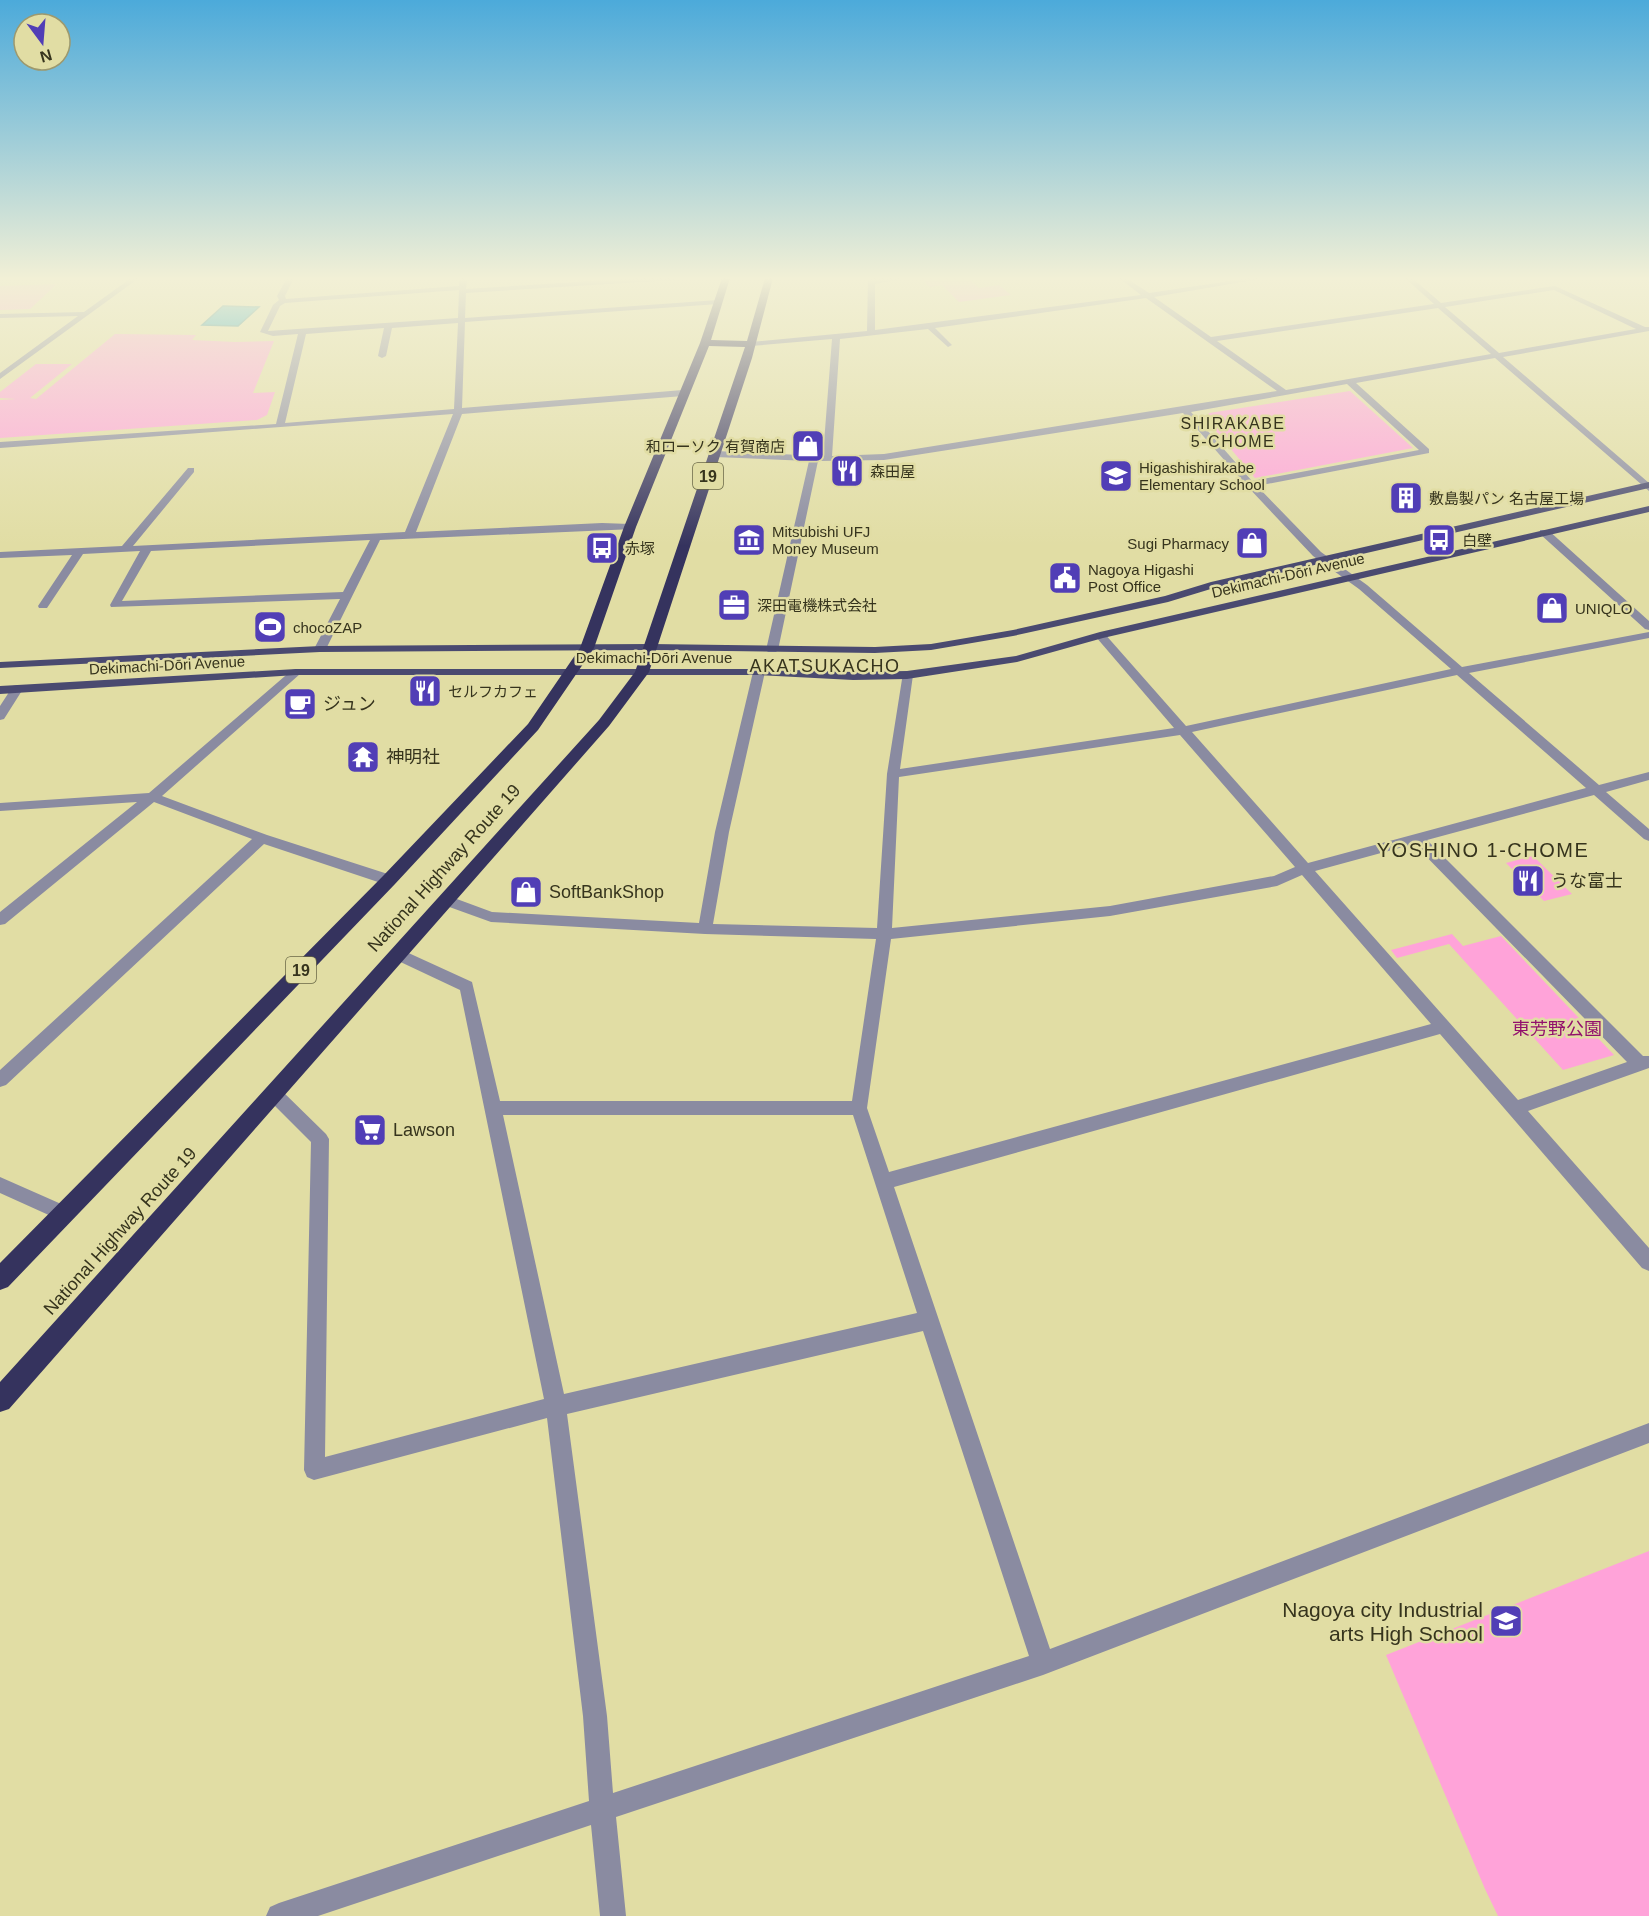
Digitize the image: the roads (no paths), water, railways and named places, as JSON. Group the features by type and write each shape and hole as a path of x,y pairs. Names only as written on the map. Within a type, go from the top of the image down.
{"highway":[{"name":"National Highway Route 19","path":"0,1279 389,880 533,727 587,648 630,528 694,367"},
{"name":"National Highway Route 19","path":"0,1400 604,723 642,672 743,367"}],"main road":[{"name":"Dekimachi-Dōri Avenue","path":"0,665 320,649 651,647 875,650 931,647 1168,599 1211,585 1648,486"},
{"name":"Dekimachi-Dōri Avenue","path":"0,690 296,672 759,672 907,675 1017,659 1100,635 1349,576 1649,509"}],"street":[{"path":"0,377 13,367"},
{"path":"280,426 294,367"},
{"path":"409,536 458,412 459,367"},
{"path":"827,459 834,367"},
{"path":"1249,367 1285,393"},
{"path":"715,454 827,459 884,457 1185,410 1433,367"},
{"path":"1511,367 1648,486"},
{"path":"1250,484 1426,450 1350,382"},
{"path":"0,446 683,393"},
{"path":"1185,410 1250,484 1324,559 1349,576 1649,836"},
{"path":"772,650 814,458"},
{"path":"126,549 191,470"},
{"path":"0,555 602,526 630,528"},
{"path":"1544,532 1649,627"},
{"path":"320,649 376,538"},
{"path":"147,548 115,605 347,596"},
{"path":"43,606 80,551"},
{"path":"1100,635 1649,1262"},
{"path":"893,774 1185,730 1460,671 1649,635"},
{"path":"0,920 152,797 296,672"},
{"path":"705,929 723,832 759,672"},
{"path":"907,675 893,774 884,952 859,1108 1042,1663"},
{"path":"0,716 16,688"},
{"path":"446,900 491,917 705,929 884,933 1110,910 1277,881 1306,868 1649,776"},
{"path":"0,807 152,797 262,838 389,880"},
{"path":"0,1080 262,838"},
{"path":"1417,838 1644,1063 1514,1109"},
{"path":"398,954 466,986 494,1108 556,1406 595,1716 613,1916"},
{"path":"883,1182 1442,1027"},
{"path":"273,1093 320,1139 314,1470 556,1406 928,1320"},
{"path":"494,1108 859,1108"},
{"path":"0,1185 62,1213"},
{"path":"279,1916 324,1909 604,1810 1042,1663 1649,1434"}],"place":[{"name":"和ローソク 有賀商店","path":"808,446"},
{"name":"森田屋","path":"847,471"},
{"name":"Higashishirakabe Elementary School","path":"1116,476"},
{"name":"敷島製パン 名古屋工場","path":"1406,498"},
{"name":"Mitsubishi UFJ Money Museum","path":"749,540"},
{"name":"白壁","path":"1439,540"},
{"name":"Sugi Pharmacy","path":"1252,543"},
{"name":"赤塚","path":"602,548"},
{"name":"Nagoya Higashi Post Office","path":"1065,578"},
{"name":"深田電機株式会社","path":"734,605"},
{"name":"UNIQLO","path":"1552,608"},
{"name":"chocoZAP","path":"270,627"},
{"name":"セルフカフェ","path":"425,691"},
{"name":"ジュン","path":"300,704"},
{"name":"神明社","path":"363,757"},
{"name":"うな富士","path":"1528,881"},
{"name":"SoftBankShop","path":"526,892"},
{"name":"Lawson","path":"370,1130"},
{"name":"Nagoya city Industrial arts High School","path":"1506,1621"}],"district":[{"name":"SHIRAKABE 5-CHOME","path":"1233,432"},
{"name":"AKATSUKACHO","path":"825,666"},
{"name":"YOSHINO 1-CHOME","path":"1483,850"}],"park label":[{"name":"東芳野公園","path":"1557,1029"}]}
